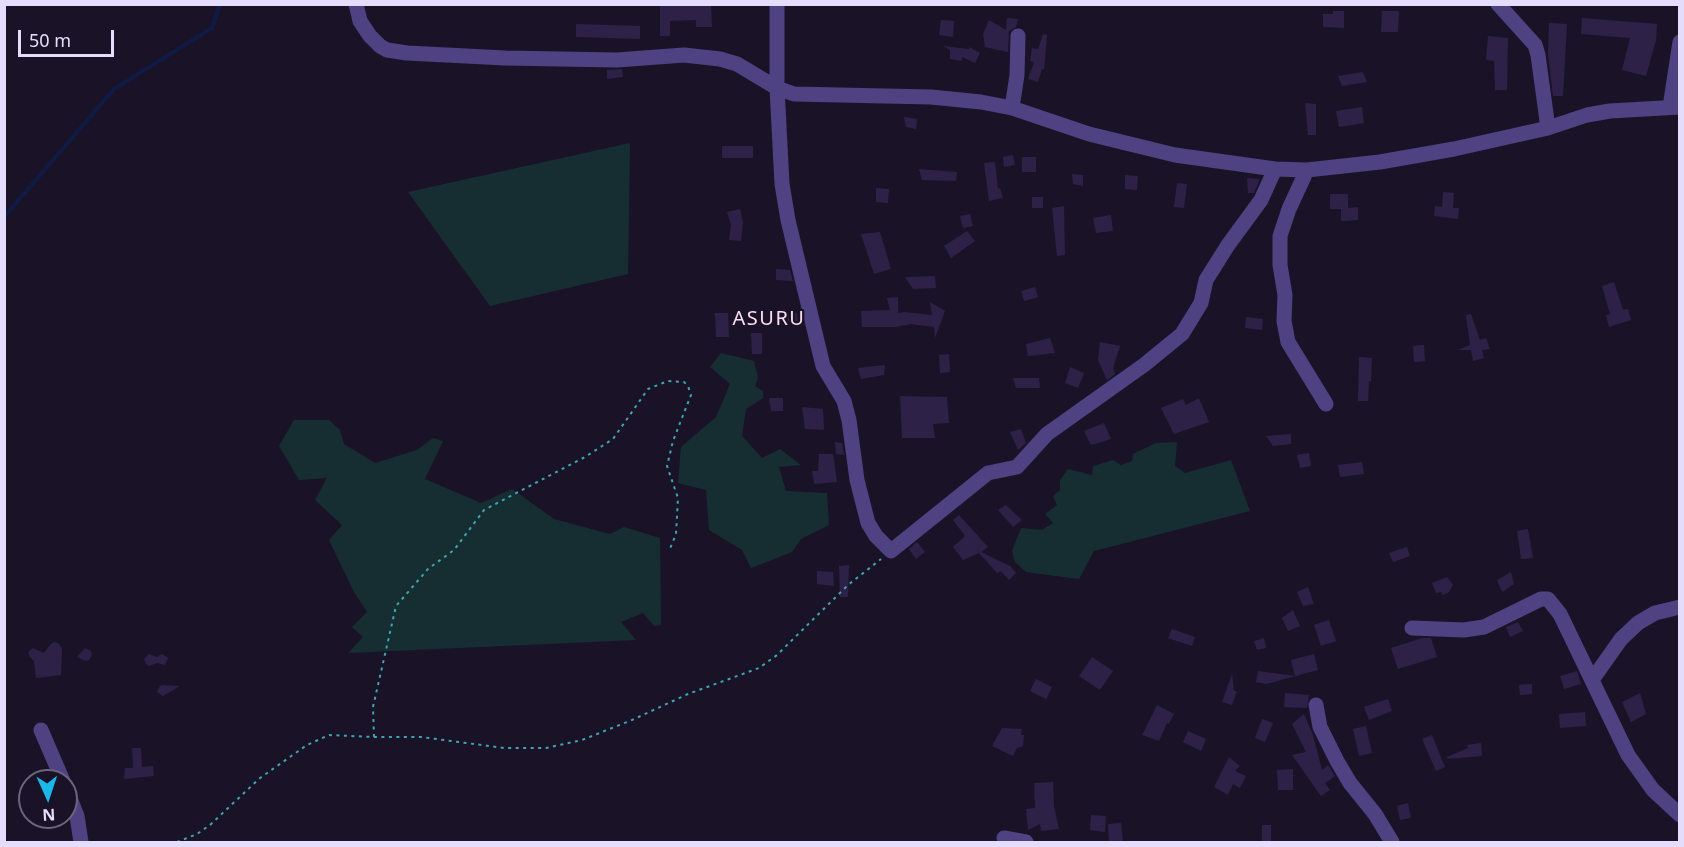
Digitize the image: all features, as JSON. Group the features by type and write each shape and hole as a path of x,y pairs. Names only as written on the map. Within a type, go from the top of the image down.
{"street":[{"path":"356,4 360,21 370,36 387,50 505,58 618,60 684,55 708,57 737,64 777,88 794,94 931,97 1012,108 1089,134 1175,155 1275,169 1306,170 1412,157 1548,128 1598,112 1675,107 1680,42"},
{"path":"777,4 777,88 782,184 788,220 823,366 844,401 849,420 857,480 868,523 876,536 891,551 987,473 1017,467 1047,434 1144,365 1182,334 1201,303 1206,280 1261,200 1275,169"},
{"path":"1498,4 1535,45 1548,128"},
{"path":"1012,108 1018,36"},
{"path":"1306,170 1280,236 1280,266 1285,295 1284,321 1288,342 1326,404"},
{"path":"1412,628 1464,630 1484,627 1546,598 1560,614 1628,755 1653,790 1680,815"},
{"path":"1592,680 1621,639 1638,623 1655,613 1680,607"},
{"path":"1316,705 1320,728 1337,761 1355,791 1375,814 1392,843"},
{"path":"41,729 58,769"},
{"path":"78,823 81,843"},
{"path":"1004,838 1026,843"}],"path":[{"path":"374,737 373,707 396,606 428,569 454,550 484,510 585,457 613,439 648,389 668,381 684,382 691,395 673,441 667,466 678,498 676,534 669,551"},
{"path":"177,843 210,825 260,778 318,739 329,735 421,737 504,748 546,748 582,740 632,720 688,694 759,668 777,655 848,585 891,551"}],"green space":[{"path":"630,143 628,274 490,306 408,192"},
{"path":"721,353 754,361 758,378 755,386 763,391 763,398 746,409 742,436 762,458 780,449 801,465 779,467 786,491 827,493 829,525 801,539 792,552 751,568 742,550 709,530 706,490 678,483 681,447 716,417 730,384 710,367"},
{"path":"294,420 329,420 340,430 344,444 375,463 417,450 433,438 443,441 425,479 481,503 512,489 554,519 610,534 624,527 660,538 661,625 654,626 643,613 621,622 636,640 348,653 363,637 352,627 367,612 354,592 329,540 342,525 315,500 327,478 299,480 279,446"},
{"path":"1177,442 1175,466 1185,473 1231,460 1250,511 1094,551 1079,579 1026,572 1015,562 1012,551 1021,528 1042,530 1053,523 1045,514 1057,505 1053,496 1060,490 1060,480 1068,469 1092,475 1093,466 1113,460 1121,465 1132,461 1133,454 1156,443"}],"building":[{"path":"660,4 711,4 712,27 696,27 696,20 670,21 670,36 660,36"},
{"path":"1333,11 1344,11 1344,28 1323,27 1323,14 1333,14"},
{"path":"1382,11 1399,11 1398,32 1381,32"},
{"path":"1007,18 1018,19 1016,27 1009,31 1008,52 985,47 983,34 989,20 1006,30"},
{"path":"1582,18 1657,24 1656,40 1646,76 1622,70 1630,38 1581,34"},
{"path":"941,20 954,21 953,37 939,35"},
{"path":"1549,23 1567,24 1563,96 1553,96 1548,54"},
{"path":"576,24 640,26 640,39 576,37"},
{"path":"1043,34 1047,35 1044,69 1042,69 1038,82 1028,79 1034,62 1030,61 1032,48 1038,49"},
{"path":"1488,36 1508,38 1507,90 1495,90 1494,61 1486,60"},
{"path":"943,46 969,49 969,47 980,53 975,63 962,57 962,61 950,59 950,50"},
{"path":"622,69 623,77 607,79 607,70"},
{"path":"1363,72 1367,82 1342,86 1338,76"},
{"path":"1305,103 1316,104 1316,135 1308,135"},
{"path":"1362,107 1364,123 1339,127 1336,111"},
{"path":"904,117 917,119 916,129 906,127"},
{"path":"722,146 753,146 753,158 722,158"},
{"path":"1013,155 1015,165 1004,167 1003,157"},
{"path":"1022,157 1036,157 1036,172 1022,172"},
{"path":"995,162 998,189 1000,188 1003,198 989,201 984,163"},
{"path":"919,169 957,172 956,181 922,180"},
{"path":"1072,174 1083,175 1083,186 1073,184"},
{"path":"1125,175 1138,176 1137,190 1125,189"},
{"path":"1247,178 1260,179 1254,193 1248,193"},
{"path":"1177,183 1187,184 1184,208 1174,207"},
{"path":"876,188 889,189 888,203 876,202"},
{"path":"1443,192 1454,193 1453,208 1459,208 1458,219 1434,216 1435,206 1442,207"},
{"path":"1330,194 1348,194 1348,208 1358,207 1358,220 1341,221 1341,209 1330,209"},
{"path":"1032,197 1043,197 1043,208 1032,208"},
{"path":"1064,206 1065,255 1057,256 1052,208"},
{"path":"740,209 743,222 741,241 729,240 731,225 727,212"},
{"path":"970,214 973,226 963,228 960,216"},
{"path":"1111,215 1113,231 1096,233 1093,218"},
{"path":"967,231 975,241 951,258 944,246"},
{"path":"880,232 891,269 874,274 861,234"},
{"path":"776,269 790,270 793,281 776,280"},
{"path":"935,276 936,288 913,289 905,277"},
{"path":"1614,282 1623,310 1628,309 1631,320 1609,327 1606,315 1610,314 1602,286"},
{"path":"1035,287 1038,297 1024,301 1021,291"},
{"path":"898,297 898,313 932,315 930,302 945,311 935,338 934,327 911,324 895,327 862,327 861,311 890,310 887,298"},
{"path":"715,313 728,313 729,337 716,337"},
{"path":"786,313 797,313 798,323 787,323"},
{"path":"1471,314 1480,340 1486,338 1490,349 1482,350 1484,358 1473,361 1471,350 1458,350 1470,345 1466,315"},
{"path":"1246,317 1263,319 1262,330 1245,328"},
{"path":"751,333 762,333 762,354 752,354"},
{"path":"1050,338 1055,353 1028,356 1026,344"},
{"path":"1100,342 1120,346 1113,368 1115,374 1107,380 1098,360"},
{"path":"1424,345 1425,361 1414,362 1413,346"},
{"path":"949,354 950,372 940,373 939,355"},
{"path":"1359,357 1372,358 1368,401 1358,401"},
{"path":"885,365 884,375 861,379 858,368"},
{"path":"1070,367 1084,373 1078,388 1065,383"},
{"path":"1013,378 1039,378 1040,388 1016,388"},
{"path":"900,396 947,397 949,423 933,424 935,438 902,438"},
{"path":"769,398 783,398 783,411 771,411"},
{"path":"1199,398 1209,422 1174,434 1161,408 1183,399 1186,405"},
{"path":"802,407 823,409 824,430 805,429"},
{"path":"1104,423 1111,439 1091,445 1084,431"},
{"path":"1021,429 1026,443 1018,450 1010,432"},
{"path":"1291,434 1291,444 1273,446 1266,436"},
{"path":"835,442 842,443 844,455 836,454"},
{"path":"1309,453 1311,466 1300,468 1297,455"},
{"path":"819,454 833,454 837,482 814,484 812,471 818,471"},
{"path":"1362,462 1364,474 1340,477 1338,465"},
{"path":"1006,505 1022,520 1013,527 998,510"},
{"path":"959,515 988,547 981,552 1010,566 1016,573 1009,580 1001,571 997,573 979,553 963,560 953,547 965,536 953,520"},
{"path":"1528,529 1533,558 1521,559 1517,531"},
{"path":"917,542 925,552 916,559 909,549"},
{"path":"1407,547 1410,556 1393,562 1389,553"},
{"path":"849,565 848,597 840,597 839,566"},
{"path":"817,571 833,572 834,586 817,584"},
{"path":"1511,572 1514,584 1502,592 1497,580"},
{"path":"1447,577 1453,585 1449,592 1443,595 1441,592 1436,593 1432,583"},
{"path":"1308,587 1314,604 1303,606 1297,592"},
{"path":"1293,610 1300,626 1288,631 1282,618"},
{"path":"1329,620 1336,641 1321,646 1314,625"},
{"path":"1518,622 1523,631 1510,637 1506,627"},
{"path":"1172,629 1195,637 1192,646 1168,638"},
{"path":"1264,638 1266,648 1257,650 1254,641"},
{"path":"1422,638 1431,638 1437,657 1398,669 1391,648"},
{"path":"54,642 62,648 61,675 36,678 34,661 28,652 33,648 44,653"},
{"path":"85,648 91,651 92,655 86,661 77,657"},
{"path":"149,654 157,657 162,654 168,658 165,665 157,663 149,666 146,664 144,659"},
{"path":"1314,654 1318,670 1266,684 1256,682 1258,671 1295,676 1291,660"},
{"path":"1092,657 1113,671 1100,690 1079,676"},
{"path":"1577,671 1581,684 1564,689 1560,676"},
{"path":"1232,674 1234,691 1237,691 1232,705 1222,702"},
{"path":"1036,679 1052,687 1046,699 1030,691"},
{"path":"1532,684 1532,694 1520,695 1519,685"},
{"path":"160,686 180,686 163,696 157,692"},
{"path":"1285,693 1309,695 1307,708 1284,707"},
{"path":"1640,693 1646,714 1631,722 1622,702"},
{"path":"1388,699 1392,711 1369,720 1364,707"},
{"path":"1157,705 1174,714 1159,741 1142,735"},
{"path":"1585,712 1586,726 1560,728 1559,714"},
{"path":"1304,714 1313,735 1322,770 1328,765 1335,776 1325,783 1330,790 1321,796 1292,755 1306,752 1292,724"},
{"path":"1262,719 1273,723 1265,742 1255,738"},
{"path":"1366,726 1372,753 1359,756 1353,729"},
{"path":"1002,728 1022,729 1023,746 1017,748 1013,756 992,746"},
{"path":"1188,731 1206,739 1201,751 1183,742"},
{"path":"1432,735 1445,767 1436,771 1422,739"},
{"path":"1481,743 1482,756 1448,759 1447,757 1468,748 1467,745"},
{"path":"132,748 141,748 142,767 153,766 154,776 124,779 125,768 133,768"},
{"path":"1229,757 1240,766 1235,771 1246,776 1240,788 1233,784 1228,795 1214,787"},
{"path":"1293,769 1293,790 1278,790 1277,770"},
{"path":"1053,782 1054,806 1059,829 1041,831 1040,824 1028,830 1026,809 1035,808 1034,783"},
{"path":"1408,803 1411,818 1400,820 1397,806"},
{"path":"1091,815 1106,816 1105,832 1090,830"},
{"path":"1121,823 1123,842 1109,843 1108,824"},
{"path":"1262,825 1271,825 1271,843 1262,843"}],"waterway":[{"path":"4,217 114,89 212,28 220,4"}],"district":[{"name":"ASURU","path":"769,319"}]}
